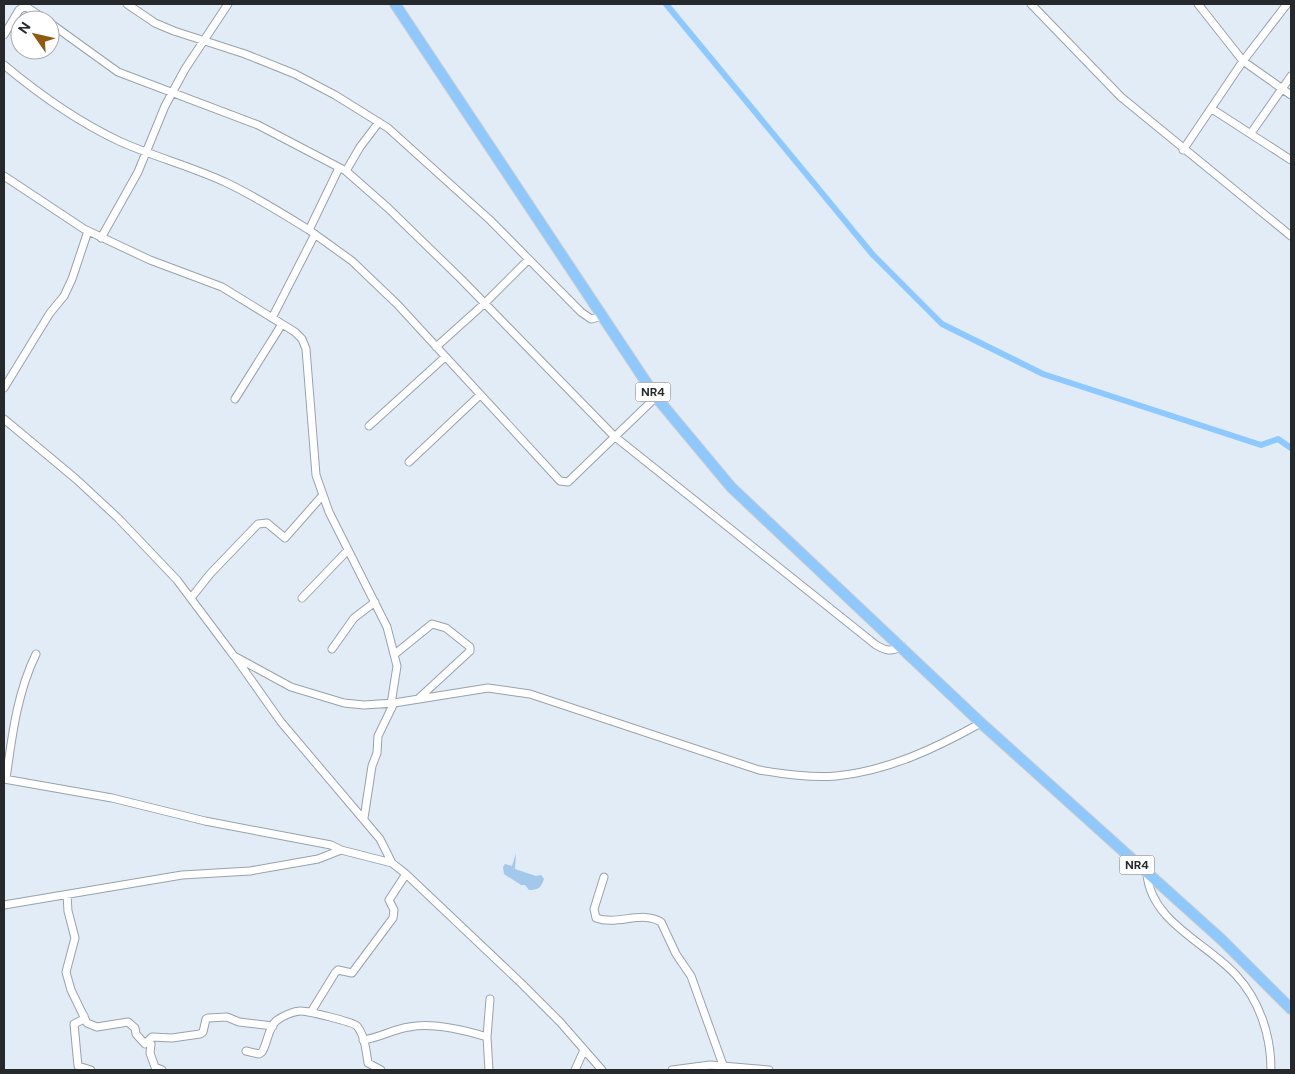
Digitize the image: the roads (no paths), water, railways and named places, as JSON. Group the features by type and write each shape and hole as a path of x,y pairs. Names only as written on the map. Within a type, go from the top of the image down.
{"highway":[{"name":"NR4","path":"395,4 656,397 731,488 902,646 980,723 1222,940 1291,1009"}],"street":[{"path":"127,4 155,23 295,74 379,122 405,142 478,208 581,312 591,319 603,316"},
{"path":"101,238 146,152 164,106 228,4"},
{"path":"1031,4 1121,97 1183,150 1291,236"},
{"path":"1198,4 1244,61 1291,96"},
{"path":"1183,150 1244,61 1287,4"},
{"path":"19,10 24,6 30,10"},
{"path":"60,30 118,72 258,125 343,170 388,208 485,303 614,436 876,645 887,650 895,650 902,646"},
{"path":"4,65 32,88 79,120 146,152 225,182 275,208 352,261 397,304 552,474 564,483 568,482 656,397"},
{"path":"1251,133 1291,76"},
{"path":"1212,110 1291,160"},
{"path":"272,318 343,170 379,122"},
{"path":"4,176 88,231 150,260 204,279 299,335 306,349 315,463 322,496 388,628 397,666 393,704 378,736 377,753 372,766 364,818"},
{"path":"4,388 50,313 64,296 72,280 88,231"},
{"path":"436,347 485,303 528,260"},
{"path":"235,399 282,324"},
{"path":"368,426 445,357"},
{"path":"409,462 480,395"},
{"path":"4,419 118,518 177,580 281,722 364,818 380,840 392,863"},
{"path":"191,598 258,524 267,523 285,538 322,496"},
{"path":"302,598 348,550"},
{"path":"332,649 354,618 375,602"},
{"path":"395,654 432,624 446,628 470,647 470,651 418,699"},
{"path":"36,654 18,702 5,779 112,798 204,822 331,845 341,850 392,863 521,983 560,1022 600,1070"},
{"path":"234,656 259,671 308,693 344,703 393,704 488,688 530,694 743,764 788,774 836,776 876,769 948,741 980,723"},
{"path":"4,905 182,875 250,871 318,859 341,850"},
{"path":"311,1012 335,973 338,970 352,973 394,918 394,910 389,900 406,874"},
{"path":"1147,874 1153,898 1171,919 1221,960 1237,976 1249,992 1268,1038 1271,1070"},
{"path":"604,877 594,909 596,918 604,920 651,918 661,922 676,954 691,976 723,1065"},
{"path":"67,895 68,911 75,938 66,972 71,990 87,1023 97,1027 128,1022 135,1028 136,1034 145,1044 151,1044 150,1053 155,1067 162,1070"},
{"path":"489,1070 487,1037 490,999"},
{"path":"246,1051 259,1054 262,1052 270,1028 278,1020 294,1012 311,1012 355,1024 362,1032 368,1063 381,1070"},
{"path":"84,1016 82,1020 74,1024 74,1042 78,1066 91,1070"},
{"path":"147,1043 152,1037 172,1038 200,1034 204,1029 206,1019 218,1017 273,1026"},
{"path":"364,1040 383,1037 411,1026 449,1028 487,1037"},
{"path":"575,1070 584,1050"},
{"path":"672,1070 723,1065 769,1070"}],"waterway":[{"path":"666,4 873,255 942,324 1043,374 1261,445 1278,439 1291,448"}]}
